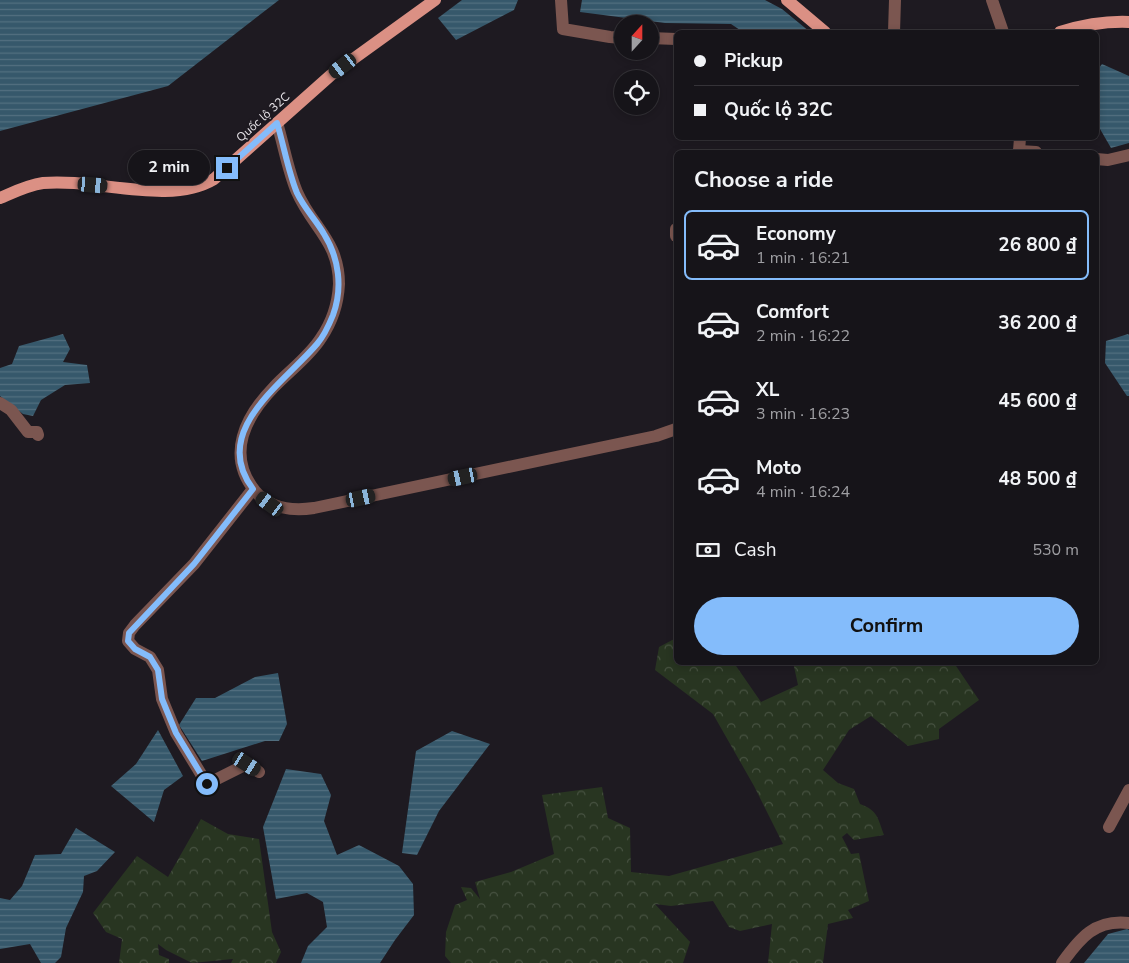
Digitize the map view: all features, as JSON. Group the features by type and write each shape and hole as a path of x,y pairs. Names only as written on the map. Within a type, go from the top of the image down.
{"main road":[{"name":"Quốc lộ 32C","path":"0,198 27,186 54,182 173,192 200,186 214,179 331,75 435,0"},
{"path":"787,0 823,30"},
{"path":"1068,30 1090,24 1129,22"}],"street":[{"path":"561,0 563,29 614,37"},
{"path":"894,30 895,0"},
{"path":"992,0 1003,30"},
{"path":"659,38 674,39"},
{"path":"277,123 296,190 331,247 338,270 339,284 334,313 321,339 272,388 250,418 243,434 240,449 241,464 247,481 270,504 285,509 298,510 656,436 674,430"},
{"path":"1099,159 1108,160 1129,155"},
{"path":"0,403 11,410 28,432 37,432 38,435"},
{"path":"253,489 194,564 135,625 129,633 128,641 135,649 150,657 158,670 162,699 176,733 207,784 247,764 259,772"},
{"path":"1108,827 1129,790"},
{"path":"1062,963 1076,943 1096,927 1120,922 1129,923"}],"green space":[{"path":"674,639 674,665 735,665 761,702 798,685 794,665 955,665 979,700 939,729 939,739 908,746 871,716 849,730 823,770 838,783 854,789 860,804 874,812 884,835 854,840 847,833 842,837 851,854 859,853 869,901 848,910 853,918 828,924 823,963 768,963 772,924 740,931 729,927 713,901 671,906 655,904 690,942 683,963 451,963 445,956 446,932 455,905 467,900 461,887 471,888 480,899 475,882 511,872 554,854 542,795 602,787 608,818 630,828 631,872 669,876 783,844 754,786 713,714 655,670 659,647"},
{"path":"201,819 228,834 259,839 272,932 281,952 276,963 231,963 233,959 192,963 158,944 159,955 169,959 169,963 119,963 122,939 106,932 93,913 137,856 168,877"}],"water":[{"path":"0,0 279,0 168,86 0,131"},
{"path":"462,0 518,0 514,10 456,40 438,18"},
{"path":"582,0 765,0 782,9 808,30 740,30 731,24 659,22 659,15 614,16 580,12"},
{"path":"1102,64 1129,76 1129,143 1111,148 1099,127 1099,68"},
{"path":"63,334 70,349 63,362 87,365 90,383 65,385 41,400 33,416 23,414 0,396 0,368 12,364 19,346"},
{"path":"1128,334 1129,396 1127,396 1105,363 1106,341"},
{"path":"278,673 287,724 279,741 265,741 202,761 179,725 196,698 215,698 255,677"},
{"path":"158,730 183,776 164,790 154,822 111,786 136,764"},
{"path":"452,731 490,744 439,811 417,855 402,853 416,751"},
{"path":"286,769 321,774 331,795 324,821 337,855 359,845 399,866 413,884 414,915 380,963 301,963 308,946 327,927 323,902 307,893 276,899 263,827"},
{"path":"76,828 115,852 97,871 84,876 83,892 66,928 61,957 55,963 41,963 30,944 0,949 0,898 10,900 22,886 35,855 61,854"},
{"path":"1129,930 1129,963 1084,963 1108,934"}],"route":[{"path":"207,784 176,733 162,699 158,670 150,657 135,649 128,641 129,633 194,564 253,489 247,481 241,464 240,449 243,434 250,418 272,388 321,339 334,313 339,284 338,270 331,247 296,190 277,123 227,168"}]}
